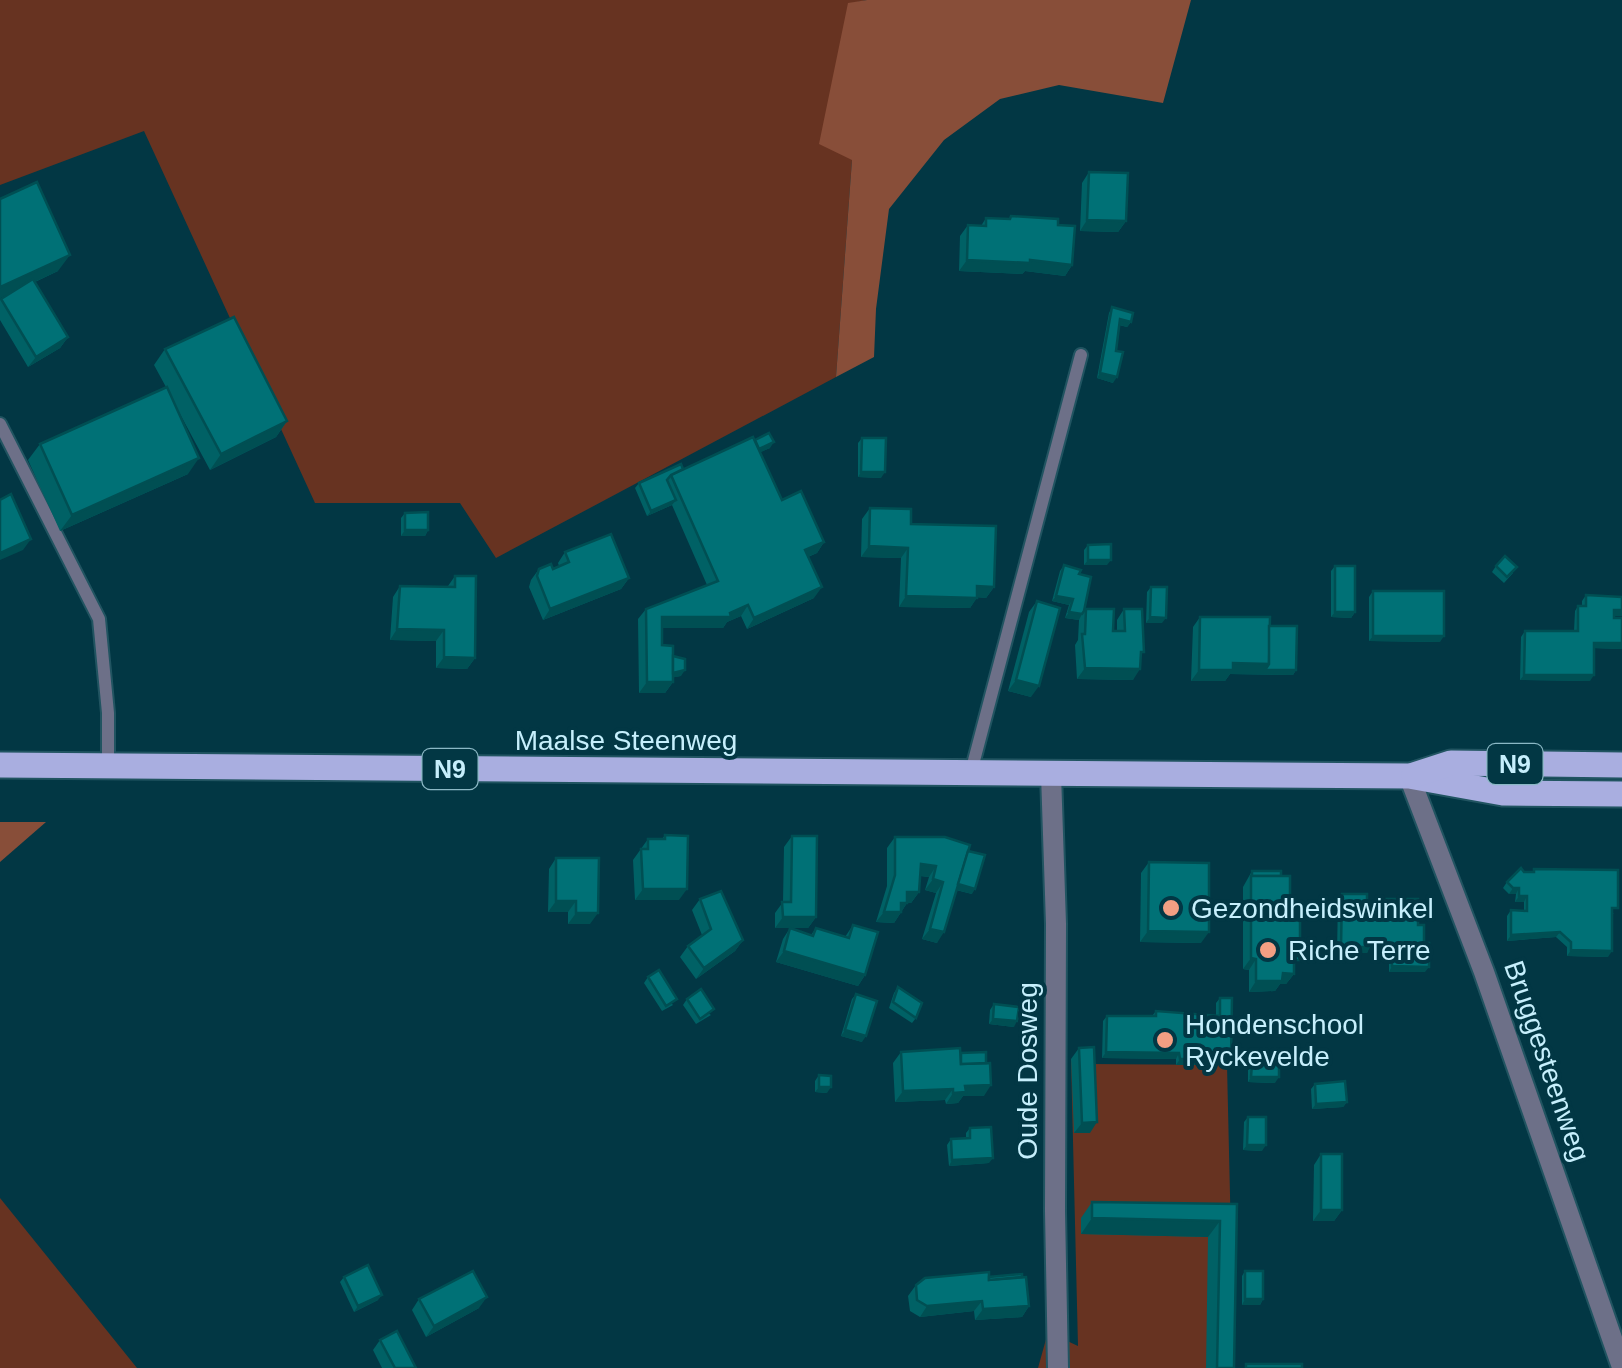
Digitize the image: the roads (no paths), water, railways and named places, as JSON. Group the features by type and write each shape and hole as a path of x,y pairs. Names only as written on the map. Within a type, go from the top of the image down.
{"main road":[{"name":"N9","path":"1409,776 1451,763 1622,765"},
{"name":"Maalse Steenweg","path":"0,765 961,772"},
{"name":"N9","path":"961,772 1409,776 1503,793 1622,794"}],"street":[{"name":"Oude Dosweg","path":"1051,774 1056,924 1054,1211 1058,1368"},
{"name":"Bruggesteenweg","path":"1409,776 1484,972 1622,1367"}],"lane":[{"path":"961,772 1081,355"},
{"path":"0,424 99,619 108,713 108,766"}],"place":[{"name":"Gezondheidswinkel","path":"1171,908"},
{"name":"Riche Terre","path":"1268,950"},
{"name":"Hondenschool Ryckevelde","path":"1165,1040"}]}
